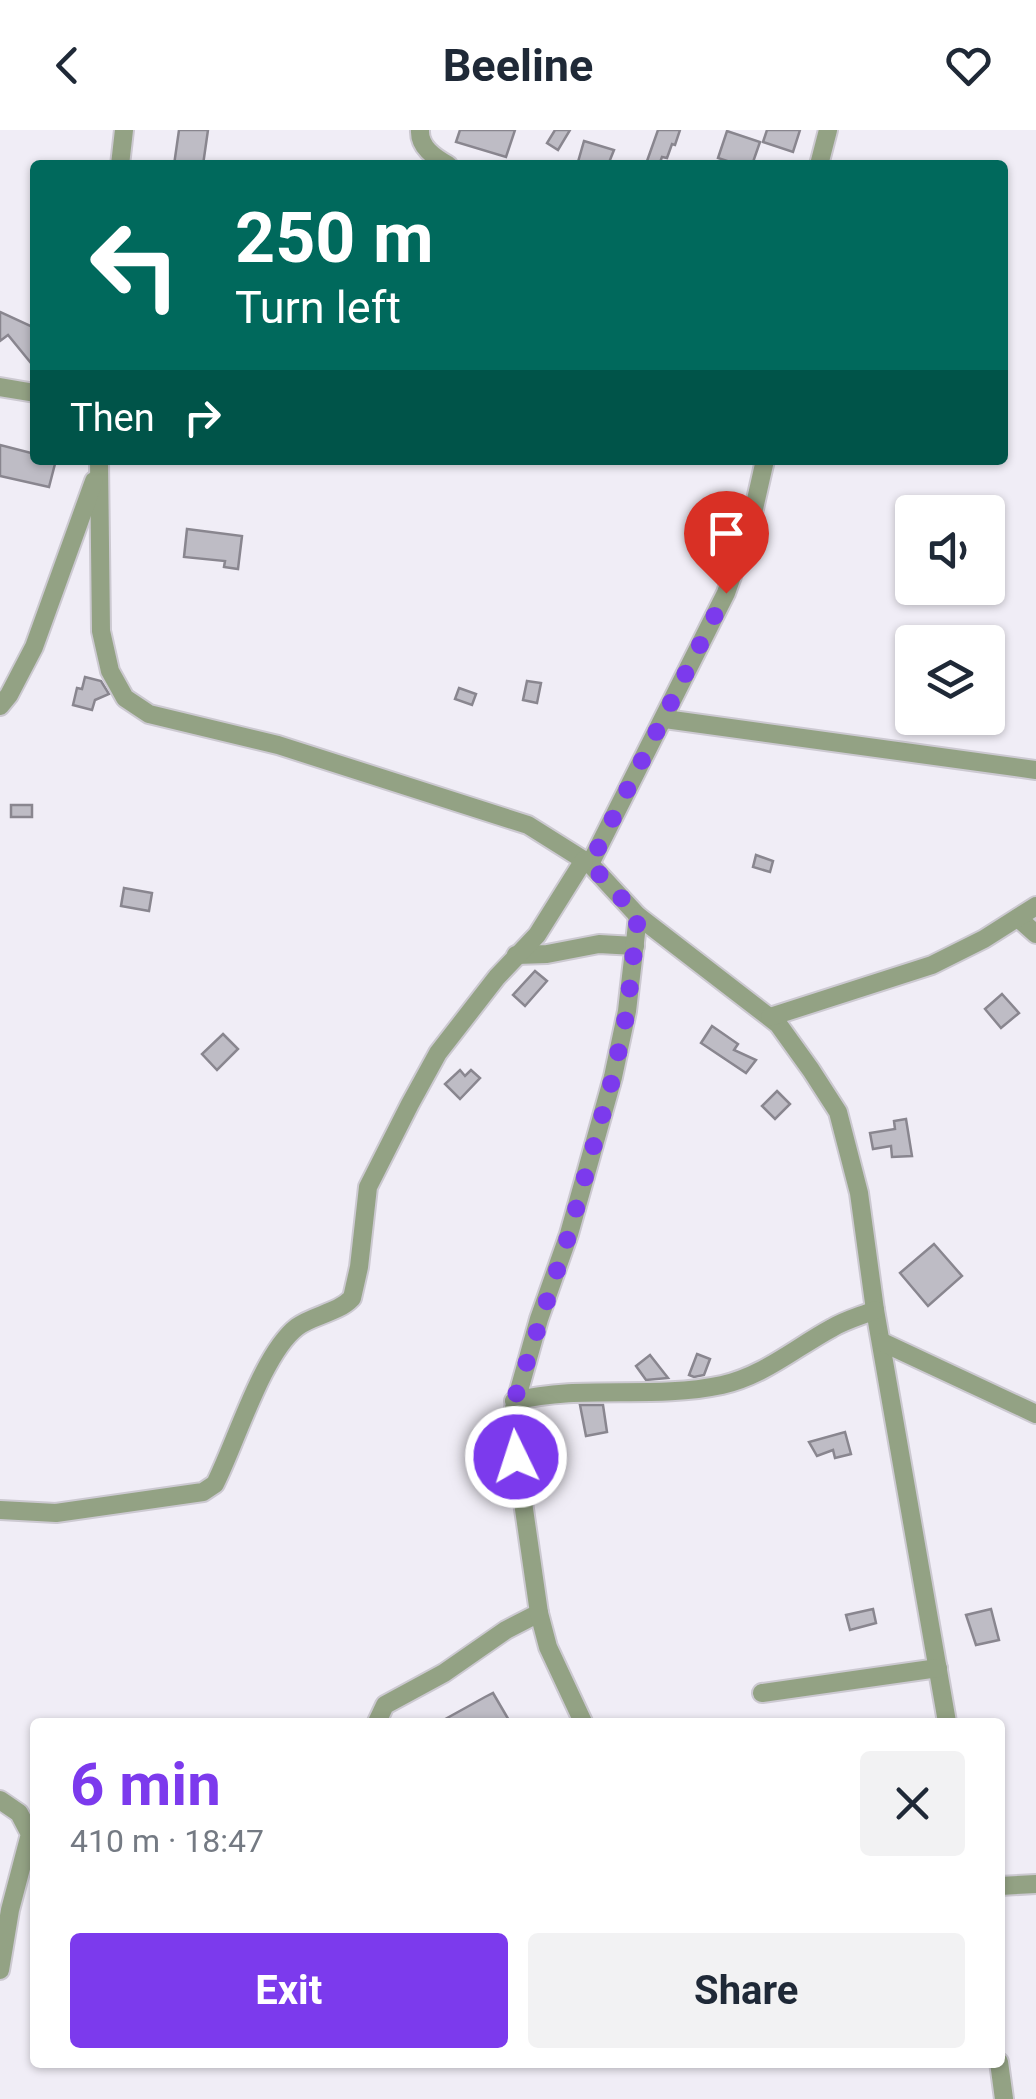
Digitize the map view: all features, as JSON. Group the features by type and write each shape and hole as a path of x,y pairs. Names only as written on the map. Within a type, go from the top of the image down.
{"street":[{"path":"121,160 124,130"},
{"path":"420,130 420,140 442,160"},
{"path":"821,160 828,130"},
{"path":"0,387 30,392"},
{"path":"0,706 10,695 34,646 98,465"},
{"path":"98,465 101,631 110,671 125,698 149,714 278,745 528,825 587,862 638,916 770,1018 812,1070 838,1112 859,1192 875,1310 947,1718"},
{"path":"0,1510 56,1513 204,1492 214,1484 266,1370 283,1343 296,1328 352,1298 364,1205 378,1165 438,1054 516,954 537,934 587,862 665,719 726,593 751,522 764,465"},
{"path":"665,719 1036,770"},
{"path":"770,1018 932,965 984,939 1036,906"},
{"path":"581,1718 548,1647 510,1419 569,1234 613,1077 627,1012 638,916"},
{"path":"1018,918 1036,934"},
{"path":"516,954 547,954 599,944 634,946"},
{"path":"514,1401 549,1392 659,1395 725,1384 761,1372 833,1327 875,1310"},
{"path":"882,1342 1036,1414"},
{"path":"379,1718 385,1705 540,1613"},
{"path":"762,1693 938,1668"},
{"path":"0,1800 20,1813 30,1834 10,1910 0,1970"},
{"path":"1005,1886 1036,1884"},
{"path":"1000,2068 1004,2099"}],"building":[{"path":"179,130 208,130 204,160 175,160"},
{"path":"460,130 515,130 506,157 456,142"},
{"path":"555,130 570,130 558,150 547,143"},
{"path":"658,130 680,130 667,158 647,160"},
{"path":"767,130 800,130 793,152 763,142"},
{"path":"727,131 760,142 754,160 718,158"},
{"path":"584,141 614,150 610,160 579,160"},
{"path":"0,312 30,326 30,362 8,335 0,341"},
{"path":"0,445 30,453 30,465 55,465 49,487 0,476"},
{"path":"187,529 242,536 238,569 224,567 225,561 184,557"},
{"path":"85,677 101,681 109,694 95,700 92,710 73,705 77,688 82,689"},
{"path":"527,681 541,683 537,703 523,700"},
{"path":"459,688 476,694 472,705 455,699"},
{"path":"11,805 32,805 32,817 11,817"},
{"path":"756,855 773,861 770,872 753,867"},
{"path":"124,888 152,893 149,911 121,906"},
{"path":"535,971 547,981 525,1006 513,995"},
{"path":"1002,994 1019,1013 1001,1028 985,1009"},
{"path":"712,1026 738,1044 734,1050 756,1060 746,1073 701,1043"},
{"path":"223,1034 238,1049 217,1070 202,1054"},
{"path":"460,1070 465,1076 471,1070 480,1078 460,1099 445,1084"},
{"path":"777,1091 790,1104 775,1119 762,1106"},
{"path":"906,1119 912,1156 892,1157 891,1146 873,1149 870,1133 895,1129 894,1121"},
{"path":"934,1244 962,1276 928,1306 900,1273"},
{"path":"697,1354 710,1359 704,1375 694,1377 689,1375"},
{"path":"650,1355 668,1378 646,1380 636,1366"},
{"path":"580,1405 603,1405 607,1432 586,1436"},
{"path":"845,1432 851,1454 835,1458 833,1450 817,1456 809,1442"},
{"path":"873,1609 876,1623 850,1630 846,1615"},
{"path":"991,1609 999,1640 976,1645 966,1615"},
{"path":"493,1693 508,1718 447,1718"}],"route":[{"path":"516,1457 510,1419 514,1401 569,1234 627,1012 638,916 590,864 726,593"}]}
